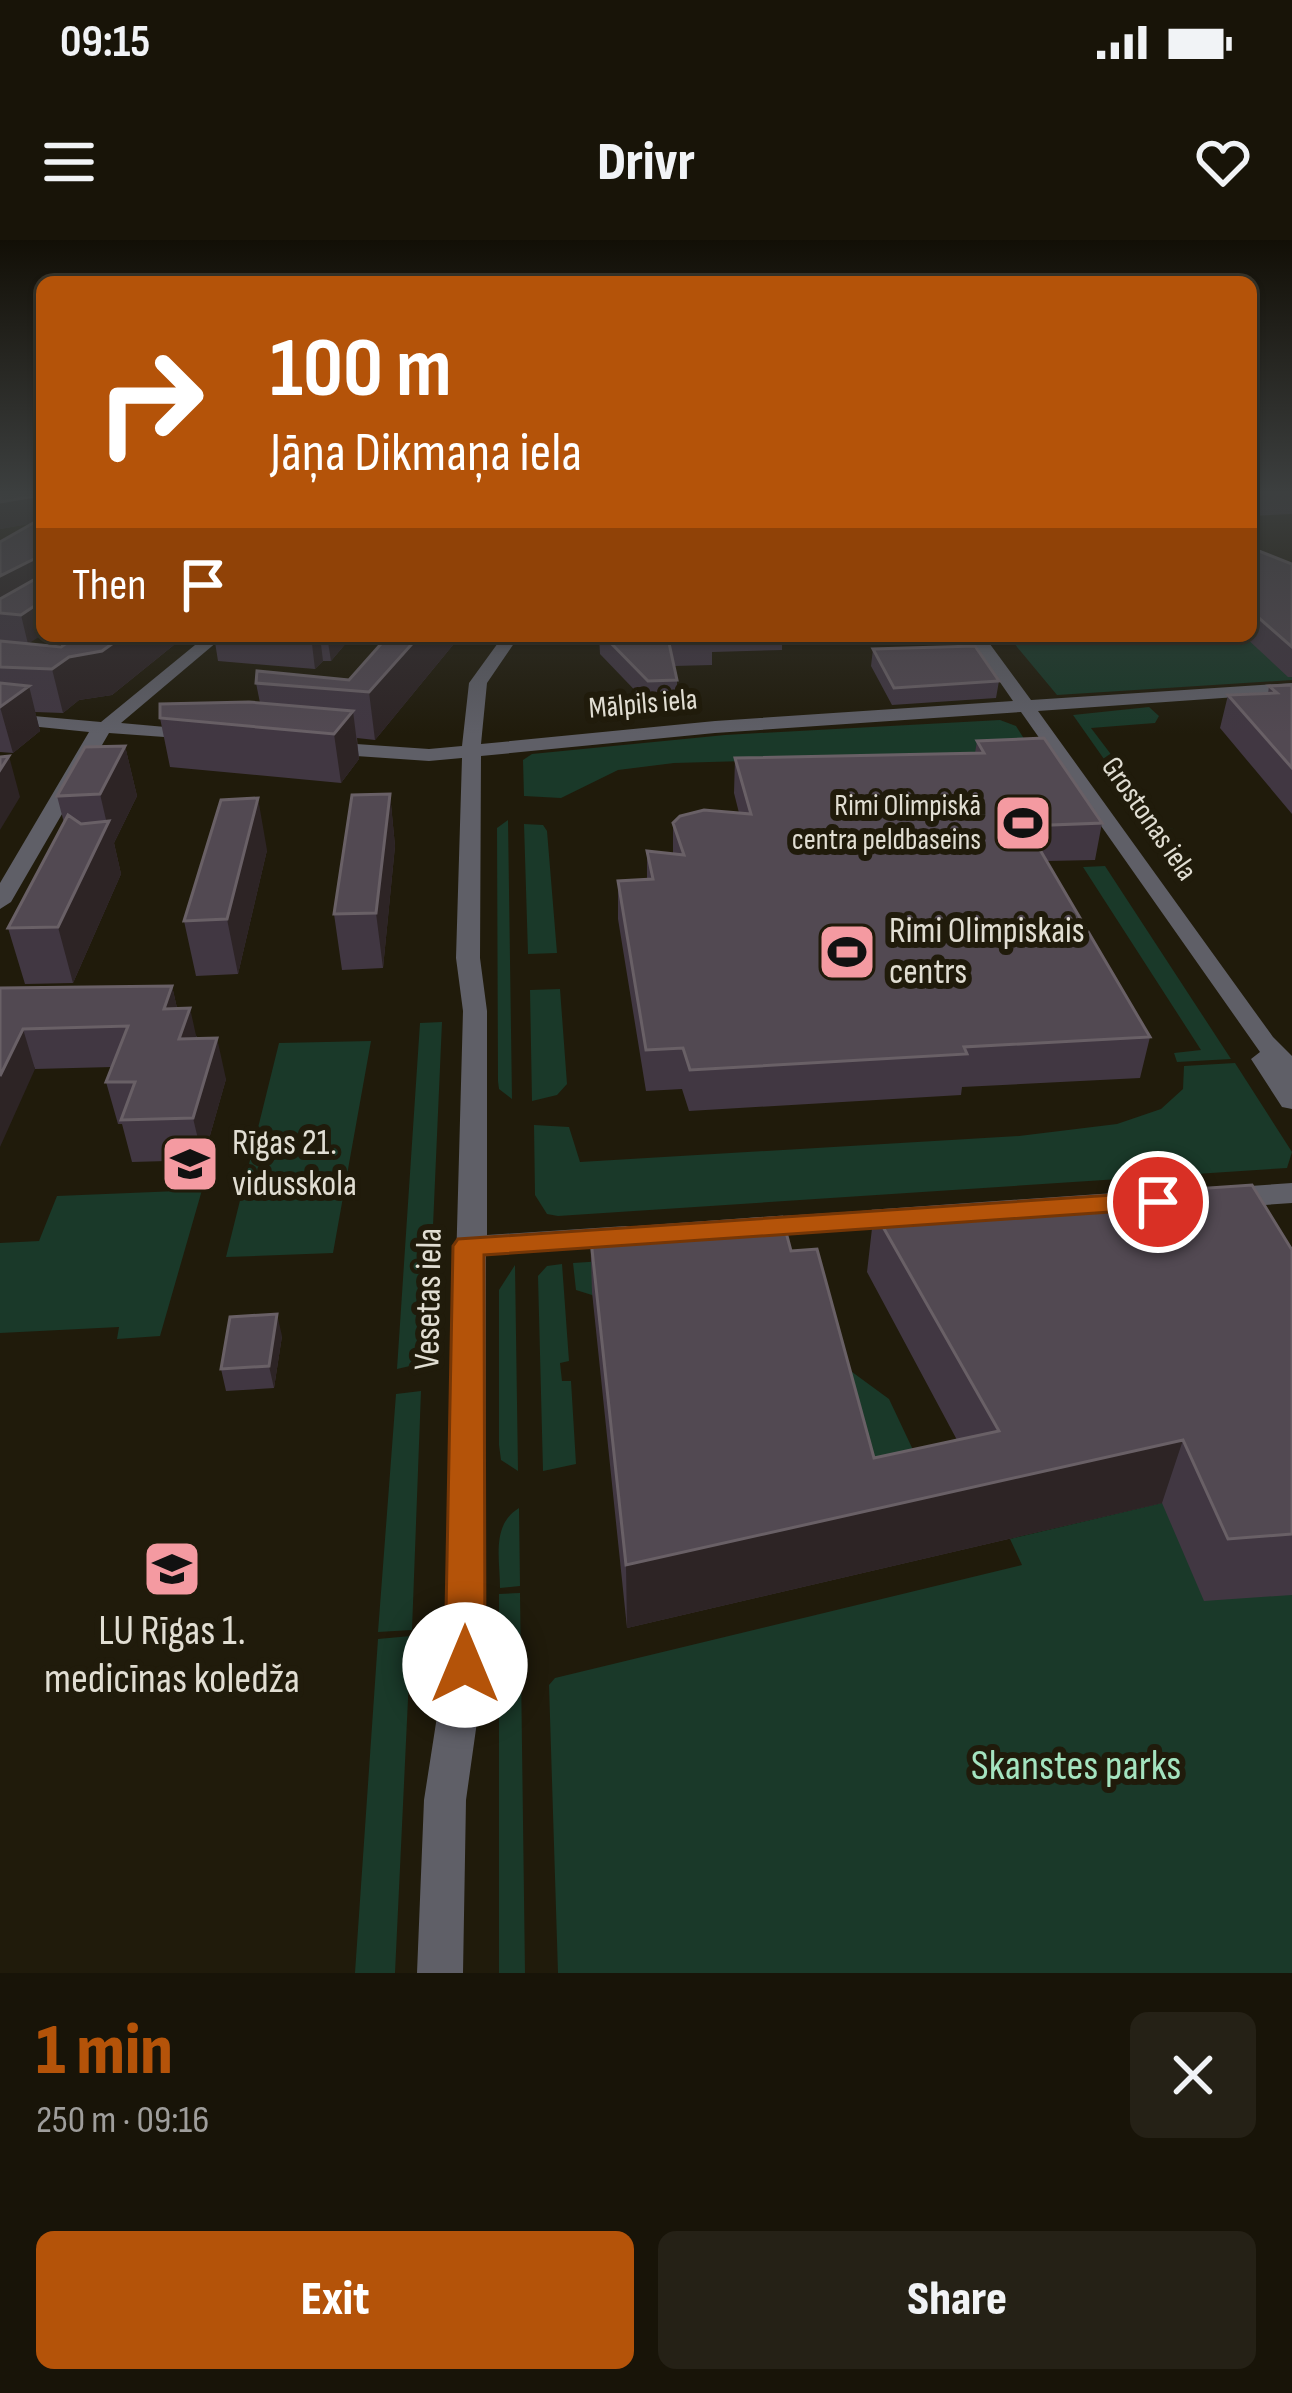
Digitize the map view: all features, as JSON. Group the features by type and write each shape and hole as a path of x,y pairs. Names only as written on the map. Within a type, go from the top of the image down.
{"street":[{"path":"0,902 96,735 209,642"},
{"name":"Vesetas iela","path":"440,1973 445,1800 465,1665 474,1054 468,958 472,750 476,690 507,642"},
{"name":"Grostonas iela","path":"980,642 1264,1042 1292,1071"},
{"name":"Mālpils iela","path":"305,746 395,755 779,722 1292,688"},
{"path":"0,718 215,737"},
{"name":"Grostonas iela","path":"1264,1042 1264,1063 1292,1101"},
{"path":"1194,1199 1292,1193"},
{"path":"727,1230 938,1216"},
{"path":"469,1246 658,1234"}],"green space":[{"path":"1292,632 1292,680 1057,695 1013,642 1257,642 1257,633"},
{"path":"1149,707 1159,716 1155,723 1091,728 1166,827 1177,830 1149,823 1073,715"},
{"path":"1000,720 1016,726 1033,753 674,763 618,770 561,798 524,796 523,760 532,754 725,735"},
{"path":"508,820 512,1099 499,1089 498,1081 497,828"},
{"path":"524,824 543,825 547,831 557,953 528,954"},
{"path":"1105,866 1231,1059 1177,1062 1174,1053 1201,1050 1083,867"},
{"path":"560,989 567,1084 557,1095 532,1101 530,990"},
{"path":"442,1022 427,1362 397,1369 420,1023"},
{"path":"371,1041 333,1253 226,1257 279,1043"},
{"path":"1235,1063 1292,1152 1287,1168 558,1216 547,1214 535,1195 534,1125 569,1127 580,1162 1019,1136 1117,1124 1161,1109 1183,1089 1184,1066"},
{"path":"202,1190 160,1336 117,1339 119,1327 0,1333 0,1243 39,1241 57,1196"},
{"path":"788,1249 848,1369 889,1399 939,1505 592,1295 576,1290 573,1263"},
{"path":"562,1264 569,1361 560,1363 562,1381 571,1381 576,1464 543,1471 538,1276 547,1266"},
{"path":"515,1265 518,1471 501,1460 499,1445 499,1290"},
{"path":"421,1391 412,1630 378,1632 396,1394"},
{"name":"Skanstes parks","path":"1162,1503 1292,1595 1292,1973 558,1973 549,1685 555,1678 1022,1565 1010,1539"},
{"path":"519,1508 520,1586 500,1588 501,1533"},
{"path":"520,1593 525,1973 499,1973 499,1594"},
{"path":"411,1636 395,1973 355,1973 378,1639"}],"building":[{"path":"1257,572 1292,572 1292,647 1257,616"},
{"path":"36,579 36,605 21,615 0,613 0,599"},
{"path":"0,641 61,647 68,642 115,642 102,651 69,657 52,669 0,667"},
{"path":"383,642 414,642 369,692 256,683 257,671 349,680"},
{"path":"610,642 712,642 669,643 677,680 648,681"},
{"path":"975,646 999,681 894,688 873,649"},
{"path":"0,683 29,686 0,707"},
{"path":"1292,685 1292,768 1228,695 1277,693 1269,686"},
{"path":"249,702 353,711 334,734 160,718 160,704"},
{"name":"Rimi Olimpiskais centrs","path":"1044,738 1102,823 1026,826 1150,1037 964,1047 967,1054 690,1070 683,1048 646,1050 618,881 653,879 647,851 684,855 673,823 680,816 704,810 751,814 735,758 984,753 977,741"},
{"path":"125,746 100,794 57,796 85,747"},
{"path":"390,794 376,913 334,914 352,795"},
{"path":"258,798 227,919 184,921 221,800"},
{"path":"68,815 81,824 109,821 58,927 8,928"},
{"path":"172,986 164,1009 190,1008 179,1039 217,1038 193,1118 121,1120 135,1082 106,1082 128,1026 23,1029 0,1076 0,988"},
{"path":"1252,1185 1292,1250 1292,1534 1228,1539 1183,1440 626,1565 590,1231 782,1217 791,1251 817,1249 874,1458 999,1431 874,1211"},
{"path":"277,1314 269,1366 221,1369 230,1317"}],"place":[{"name":"Rimi Olimpiskā centra peldbaseins","path":"1023,823"},
{"name":"Rimi Olimpiskais centrs","path":"847,952"},
{"name":"Rīgas 21. vidusskola","path":"190,1164"},
{"name":"LU Rīgas 1. medicīnas koledža","path":"172,1569"}],"route":[{"path":"465,1665 469,1246 1158,1202"}]}
